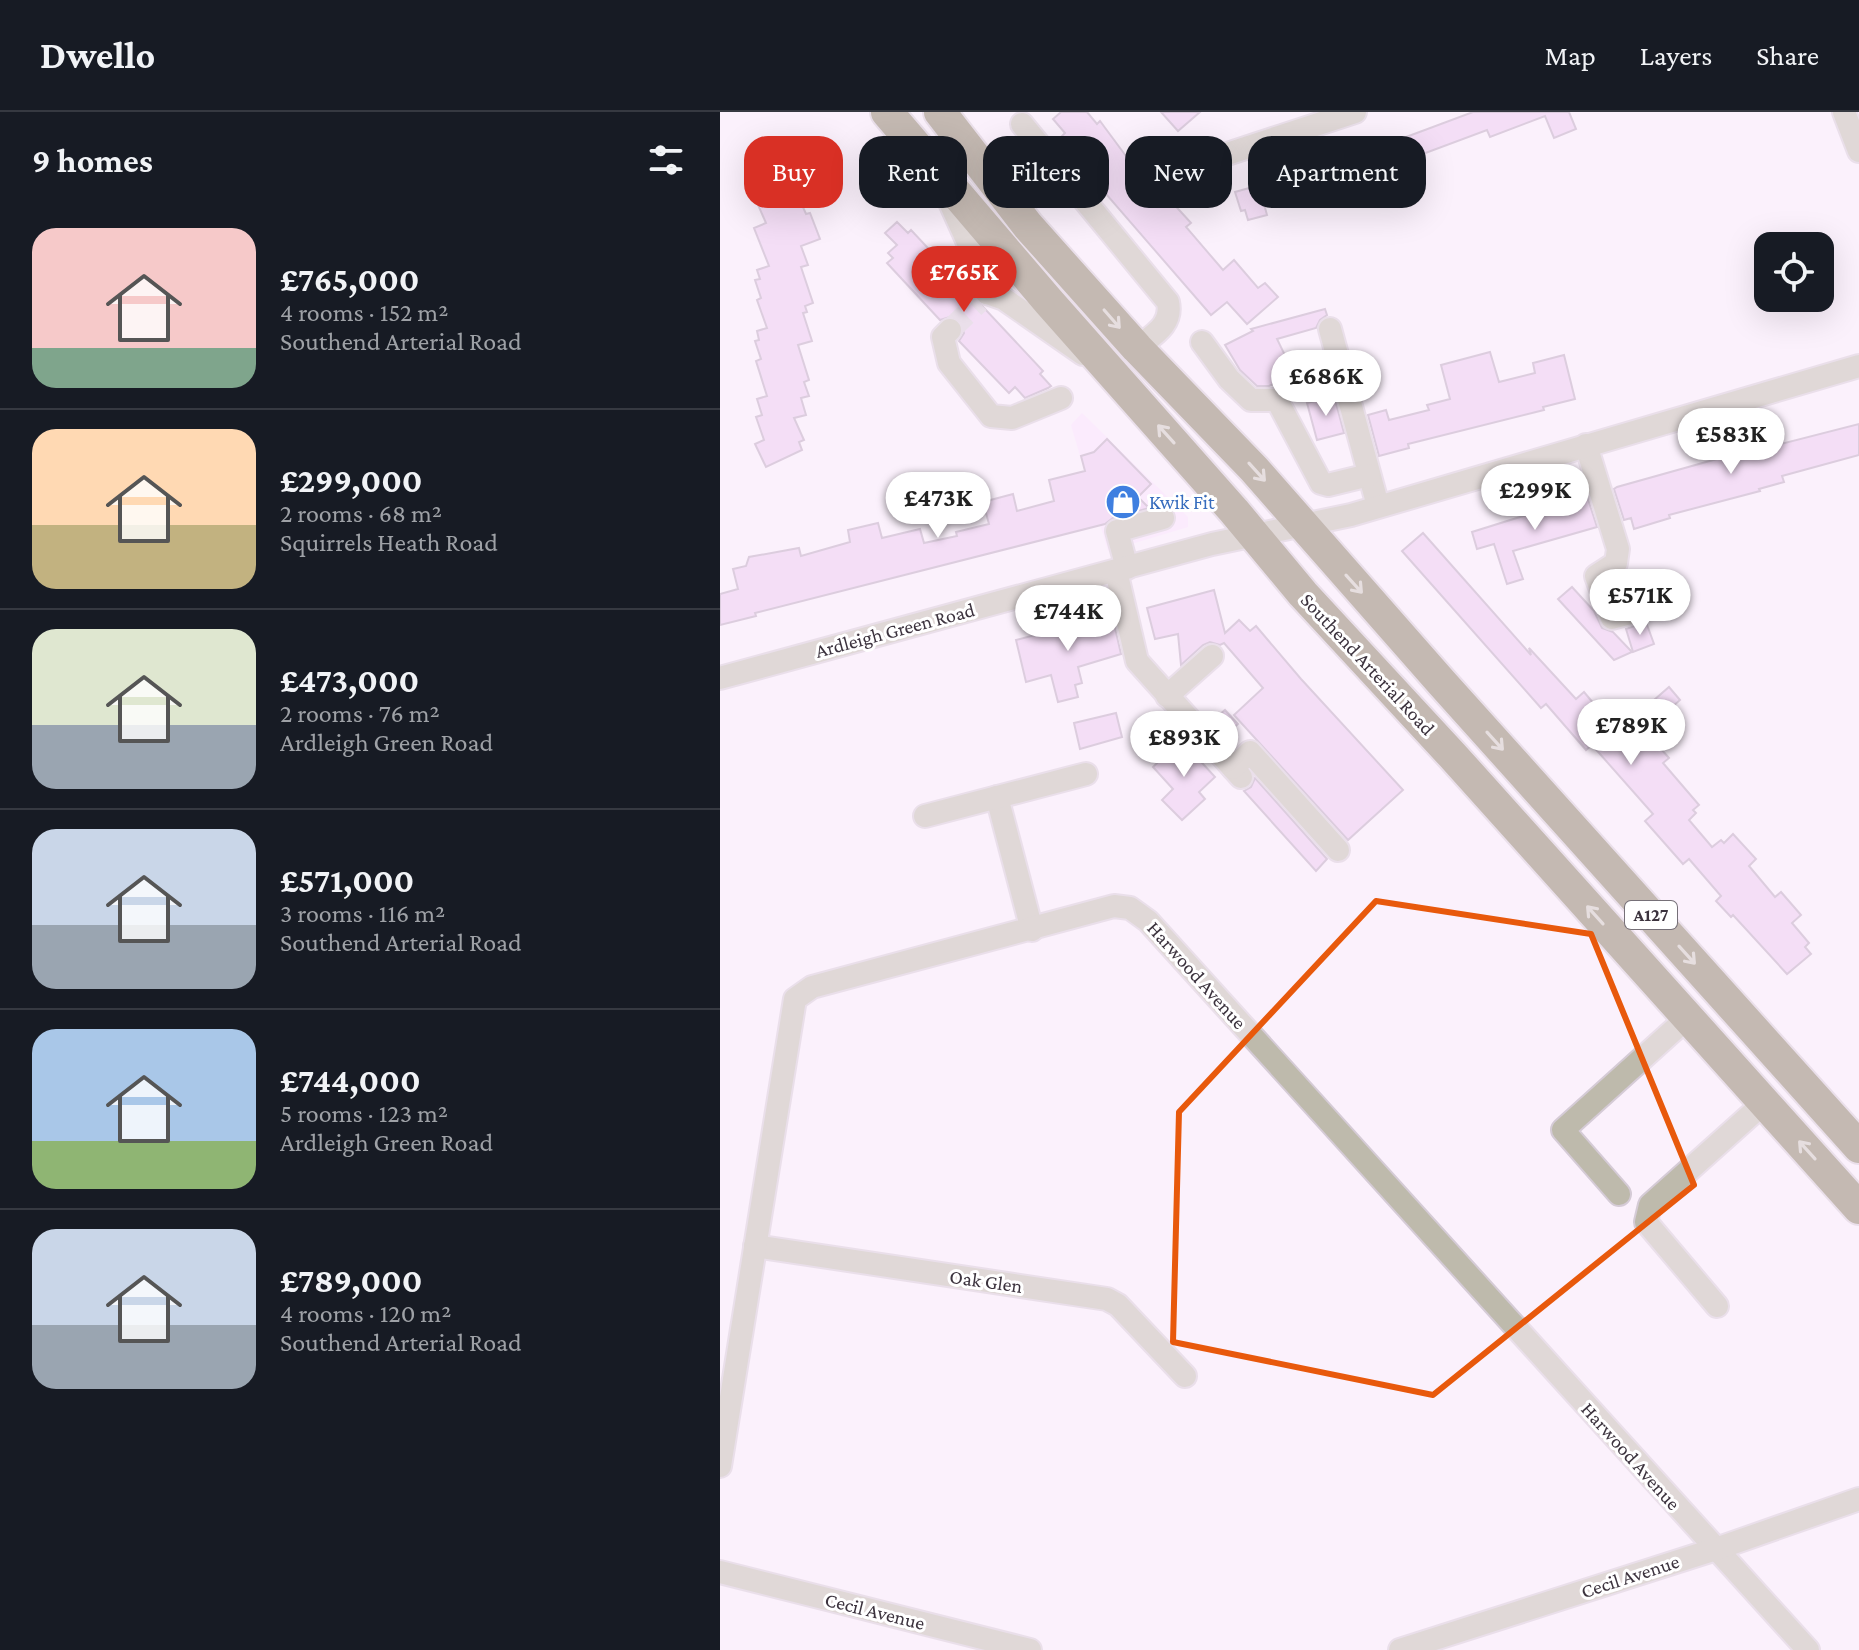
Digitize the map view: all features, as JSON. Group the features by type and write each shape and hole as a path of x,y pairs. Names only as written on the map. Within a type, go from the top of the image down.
{"highway":[{"name":"Southend Arterial Road","path":"887,112 908,136"},
{"name":"Southend Arterial Road","path":"940,112 1028,226 1137,348 1254,469 1859,1147"},
{"name":"Southend Arterial Road","path":"967,205 1303,594 1859,1208"},
{"name":"A127","path":"1184,396 1199,438 1258,509 1254,535"},
{"name":"A127","path":"1303,525 1297,555 1361,631 1365,661"}],"street":[{"path":"1232,152 1324,117 1355,112"},
{"path":"1844,112 1859,151"},
{"path":"1022,124 1168,302 1170,314 1165,324 1137,348"},
{"path":"950,208 984,278 983,297 1004,299 1117,378"},
{"path":"1330,329 1378,506"},
{"path":"950,330 943,337 949,363 991,416 1012,418 1061,398"},
{"path":"1202,342 1229,379 1251,400 1277,400 1321,483 1328,485 1369,475"},
{"name":"Ardleigh Green Road","path":"720,678 1212,544 1378,506 1859,366"},
{"path":"1586,445 1618,549 1616,563 1596,576 1612,618 1638,611"},
{"path":"1163,518 1117,531 1137,661 1237,772 1250,752 1338,850"},
{"path":"1167,696 1212,656"},
{"path":"925,816 1086,774"},
{"path":"997,797 1032,930"},
{"name":"Harwood Avenue","path":"720,1466 795,999 812,987 1114,906 1130,908 1148,921 1808,1650"},
{"path":"1619,1194 1563,1130 1687,1018"},
{"path":"1717,1306 1646,1222 1650,1205 1764,1103"},
{"name":"Oak Glen","path":"755,1246 1107,1299 1118,1305 1185,1376"},
{"name":"Cecil Avenue","path":"1400,1650 1716,1549 1859,1499"},
{"name":"Cecil Avenue","path":"720,1572 1030,1650"}],"highlighted area":[{"path":"1376,901 1591,934 1694,1185 1433,1395 1173,1342 1179,1112"}],"shaded area":[{"path":"1082,413 1188,517 1188,527 1108,551 1071,425"}],"building":[{"path":"1061,112 1087,112 1097,124 1100,121 1125,155 1125,208 1177,208 1191,223 1186,227 1223,270 1234,260 1258,288 1265,283 1278,297 1247,324 1227,302 1211,315 1109,197 1109,136 1062,136 1065,133 1053,119"},
{"path":"1161,112 1200,112 1178,131"},
{"path":"1473,112 1569,112 1576,129 1554,138 1545,116 1490,137 1487,130 1426,153 1426,136 1409,136"},
{"path":"1248,188 1248,208 1265,208 1267,215 1248,220 1245,210 1241,211 1235,192"},
{"path":"759,208 803,208 806,214 810,213 820,239 801,246 808,265 801,267 813,303 805,306 807,312 803,313 812,341 798,345 809,380 804,382 809,396 801,398 806,415 794,418 804,440 799,442 802,450 766,467 755,444 764,440 756,417 762,415 757,399 767,396 756,361 761,359 755,341 759,340 757,331 767,328 757,300 761,298 755,280 760,279 757,270 769,266 754,228 766,223"},
{"path":"897,222 908,233 911,230 1043,371 1040,374 1051,386 1025,398 1015,387 1009,393 959,341 964,333 960,321 953,316 940,320 887,263 893,258 888,253 897,245 885,233"},
{"path":"1325,309 1327,315 1316,328 1277,339 1294,374 1269,386 1257,386 1240,370 1225,345 1253,331 1251,329"},
{"path":"1490,352 1499,382 1535,373 1533,363 1564,355 1575,399 1543,407 1544,410 1408,444 1409,448 1379,456 1368,415 1386,410 1389,420 1429,410 1427,405 1450,399 1441,365"},
{"path":"1334,396 1344,433 1317,440 1307,403"},
{"path":"1859,424 1859,455 1782,476 1784,482 1760,491 1669,515 1670,518 1634,529 1631,518 1624,520 1614,489 1617,487 1749,450"},
{"path":"1107,439 1151,484 1138,497 1149,508 1113,518 1105,524 755,613 756,616 720,625 720,594 738,589 733,569 746,566 749,557 799,548 801,556 850,542 848,530 878,523 882,538 920,529 924,543 957,536 956,532 989,524 983,502 1013,494 1017,511 1054,501 1049,480 1085,471 1081,456 1094,452"},
{"path":"1587,496 1597,527 1513,551 1523,579 1507,584 1494,544 1477,549 1472,532"},
{"path":"1423,533 1531,655 1529,648 1576,699 1584,692 1605,717 1619,705 1631,720 1669,687 1680,700 1645,731 1669,758 1663,763 1699,805 1689,820 1712,847 1721,840 1724,843 1733,834 1756,859 1749,866 1775,897 1781,892 1801,915 1792,923 1809,943 1805,947 1811,954 1787,974 1733,915 1731,917 1716,901 1721,896 1689,859 1683,864 1645,821 1653,814 1592,745 1586,750 1546,704 1541,708 1402,551"},
{"path":"1629,571 1636,597 1621,601 1613,582"},
{"path":"1572,587 1594,611 1602,628 1613,632 1632,652 1614,660 1558,599"},
{"path":"1214,590 1225,633 1239,620 1250,631 1256,626 1403,790 1348,840 1234,715 1263,688 1224,643 1203,645 1181,665 1178,634 1155,639 1147,608"},
{"path":"1112,615 1121,654 1078,667 1082,683 1075,685 1078,697 1058,702 1051,675 1026,682 1016,640"},
{"path":"1646,622 1654,644 1633,652 1626,629"},
{"path":"1225,710 1238,724 1224,736 1211,722"},
{"path":"1116,713 1122,737 1080,749 1074,723"},
{"path":"1181,740 1215,777 1199,792 1205,799 1182,820 1162,800 1173,789 1153,767"},
{"path":"1255,778 1327,859 1316,871 1244,791 1251,787"}],"tunnel":[{"path":"950,330 979,302"}],"place":[{"name":"Kwik Fit","path":"1123,502"}]}
